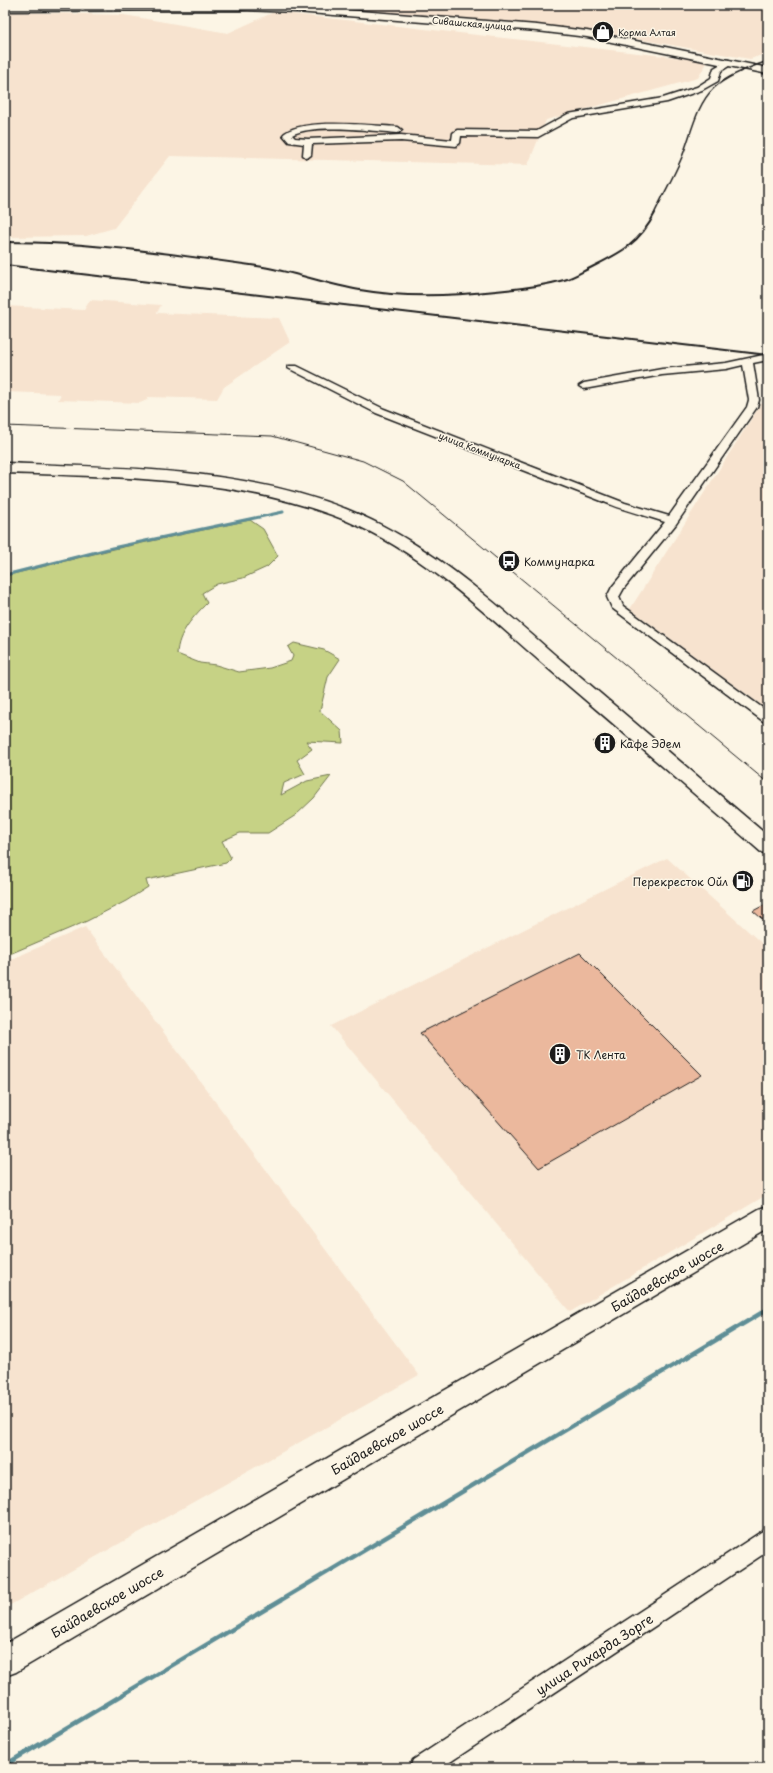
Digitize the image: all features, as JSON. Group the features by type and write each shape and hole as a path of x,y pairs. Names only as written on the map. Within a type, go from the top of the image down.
{"main road":[{"name":"Сивашская улица","path":"5,8 244,6 537,28 587,34 731,62 768,71"},
{"path":"5,460 182,470 229,476 312,494 366,514 392,526 438,556 483,591 768,834"},
{"path":"5,468 177,477 247,487 306,501 358,520 385,532 430,562 478,598 768,847"},
{"name":"Байдаевское шоссе","path":"5,1661 768,1216"}],"street":[{"path":"450,133 456,144 405,139 308,142 292,140 287,135 296,130 369,127 421,132 538,134 546,131 560,120 571,116 680,97 706,86 715,79 717,70 731,62"},
{"path":"405,139 421,132"},
{"path":"307,155 308,142"},
{"path":"584,386 662,372 707,369 768,357"},
{"path":"748,362 754,400 752,407 672,521 618,587 613,598 618,608 768,718"},
{"name":"улица Коммунарка","path":"292,368 380,411 620,505 672,521"},
{"name":"улица Рихарда Зорге","path":"421,1768 768,1539"}],"shaded area":[{"path":"277,5 768,5 768,53 750,59 581,29"},
{"path":"5,12 124,15 228,33 274,12 708,61 698,78 546,120 528,165 170,156 114,228 86,236 5,237"},
{"path":"90,300 161,305 157,313 279,318 290,342 224,387 217,399 148,397 147,400 140,403 58,400 61,394 5,392 5,306 84,310"},
{"path":"768,402 768,710 630,609 761,404"},
{"path":"667,858 768,949 768,1194 570,1312 331,1026"},
{"path":"85,927 419,1375 5,1608 5,962"}],"green space":[{"path":"250,520 263,529 278,556 267,567 243,578 217,584 202,593 207,603 183,632 177,654 200,663 216,665 239,672 270,668 291,661 293,656 288,647 294,643 324,650 340,659 328,677 320,711 342,731 343,743 306,741 312,749 297,760 305,774 284,783 281,795 307,781 331,776 314,798 296,815 268,833 240,833 222,841 231,858 226,863 146,880 148,887 126,901 87,921 5,956 5,576 114,549"}],"building":[{"name":"Кафе Эдем","path":"607,736 616,744 602,750 593,742"},
{"path":"768,903 768,924 753,911"},
{"name":"ТК Лента","path":"580,953 702,1075 539,1168 420,1033"}],"waterway":[{"path":"5,575 112,548 283,512"},
{"path":"5,1765 768,1309"}],"tram line":[{"path":"5,426 272,436 363,461 403,481 768,783"}],"railway":[{"path":"654,214 679,164 698,112 708,95 714,88 732,75 768,61"},
{"path":"5,242 100,246 163,253 270,268 377,293 445,295 522,288 570,278 618,253 635,241 649,224 655,213"},
{"path":"5,265 768,355"}],"place":[{"name":"Корма Алтая","path":"603,32"},
{"name":"Коммунарка","path":"509,561"},
{"name":"Кафе Эдем","path":"605,743"},
{"name":"Перекресток Ойл","path":"743,881"},
{"name":"ТК Лента","path":"560,1054"}]}
